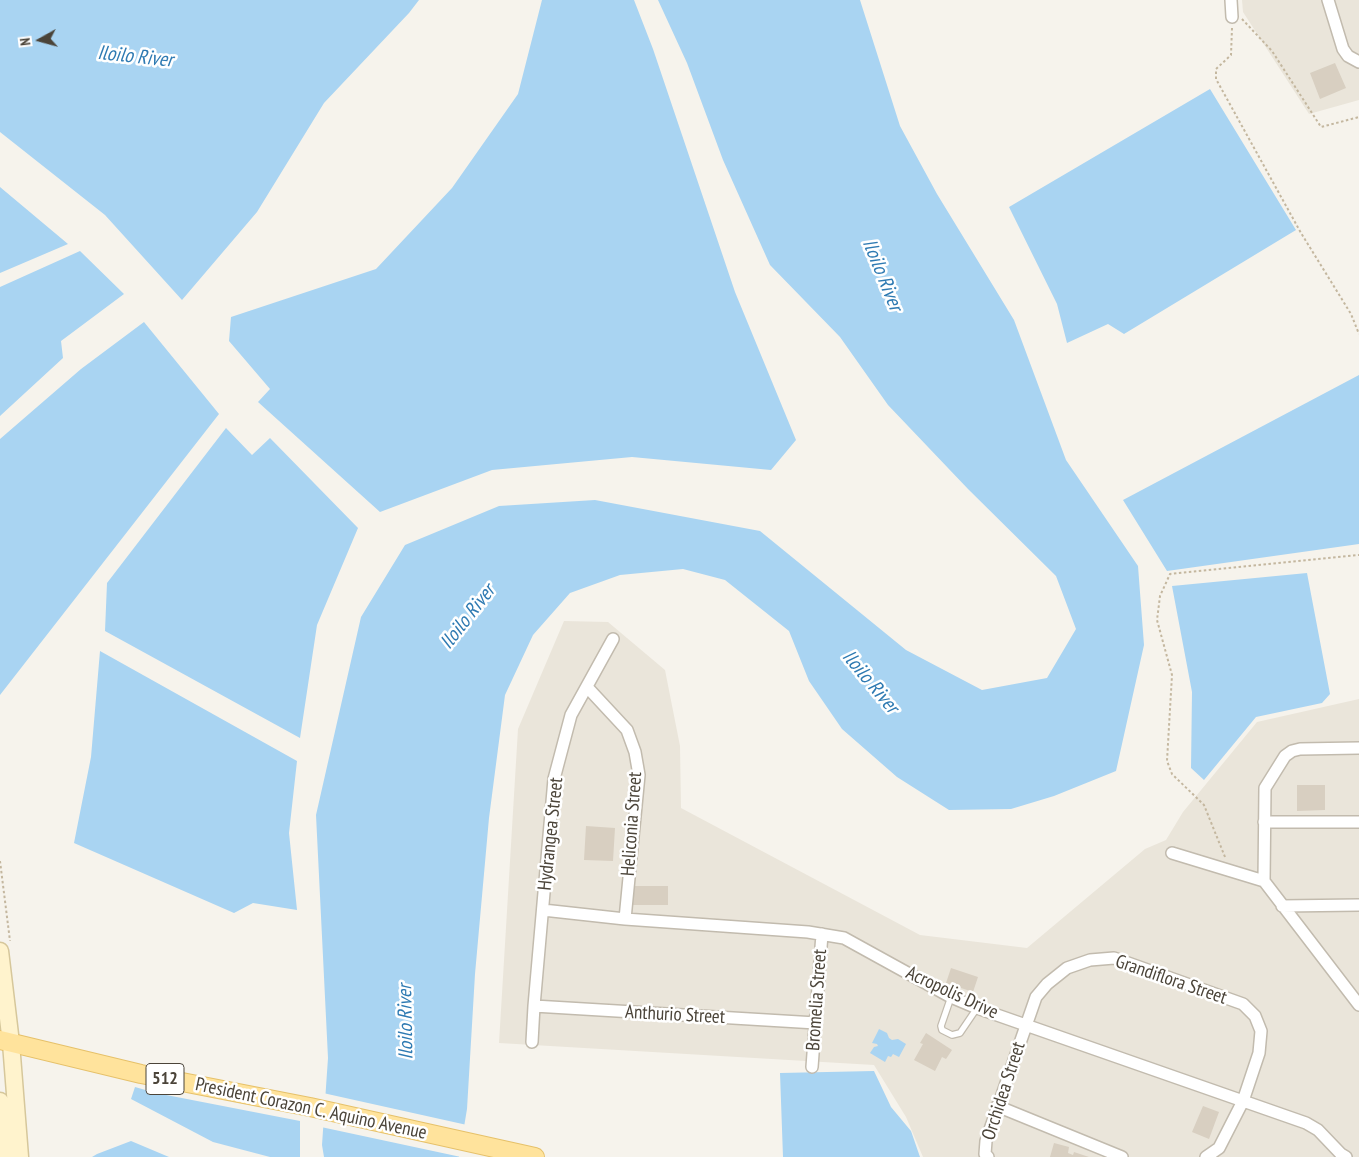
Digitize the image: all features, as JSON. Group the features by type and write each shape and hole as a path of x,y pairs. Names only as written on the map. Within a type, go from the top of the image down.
{"main road":[{"path":"0,950 5,1042 20,1157"},
{"name":"President Corazon C. Aquino Avenue","path":"5,1042 140,1074 310,1107 535,1157"},
{"path":"0,1101 6,1157"}],"street":[{"path":"1231,0 1232,17"},
{"path":"1328,0 1343,49 1348,56 1359,62"},
{"name":"Hydrangea Street","path":"532,1042 554,779 571,715 613,639"},
{"name":"Heliconia Street","path":"586,687 627,730 635,752 639,774 625,919"},
{"path":"1359,748 1300,749 1292,751 1285,756 1265,788 1264,822 1264,881 1359,1006"},
{"path":"1264,822 1359,822"},
{"path":"1172,853 1264,881"},
{"path":"1282,906 1359,905"},
{"name":"Acropolis Drive","path":"544,910 625,919 822,934 844,938 951,997 977,1008 1306,1123 1318,1130 1343,1156"},
{"name":"Bromelia Street","path":"812,1067 822,934"},
{"name":"Grandiflora Street","path":"1025,1025 1036,996 1047,984 1067,968 1090,960 1114,958 1243,1004 1255,1016 1261,1031 1259,1053 1243,1101"},
{"path":"1346,988 1359,988"},
{"name":"Anthurio Street","path":"534,1006 816,1023"},
{"name":"Orchidea Street","path":"988,1157 985,1154 986,1141 1025,1025"},
{"path":"1206,1157 1219,1148 1243,1101"},
{"path":"997,1106 1122,1157"}],"lane":[{"path":"951,997 941,1026 942,1030 952,1035 960,1033 977,1008"}],"path":[{"path":"1359,117 1321,127 1272,51 1244,19 1232,17 1231,55 1216,68 1216,79 1301,233 1351,314 1359,334"},
{"path":"1231,871 1204,805 1172,774 1167,761 1172,675 1157,620 1160,596 1170,574 1359,555"}],"shaded area":[{"path":"1242,0 1359,0 1359,100 1309,114 1243,12"},
{"path":"564,621 608,622 665,670 680,746 681,808 920,935 1027,948 1145,849 1166,840 1183,812 1257,722 1359,699 1359,1157 923,1157 906,1117 874,1065 499,1043 518,729"}],"water":[{"name":"Iloilo River","path":"0,0 419,0 324,103 257,212 182,300 105,215 0,132"},
{"path":"542,0 634,0 653,49 735,292 796,440 771,470 632,457 492,470 380,512 258,402 270,389 229,341 231,317 376,269 452,188 518,94"},
{"name":"Iloilo River","path":"658,0 860,0 900,126 937,194 1014,320 1066,460 1138,566 1144,645 1116,771 1054,796 1011,809 949,810 897,777 842,729 809,681 789,631 725,580 683,569 620,575 570,593 533,635 505,695 489,818 475,974 467,1109 459,1157 324,1157 322,1145 328,1058 316,815 361,617 405,545 499,506 595,500 760,531 906,650 982,690 1047,678 1076,629 1056,576 968,489 888,405 840,337 770,265 723,160 687,63"},
{"path":"1210,89 1296,230 1124,334 1108,324 1067,343 1057,304 1009,207"},
{"path":"0,187 68,244 0,273"},
{"path":"80,251 124,294 61,341 63,358 0,416 0,287"},
{"path":"144,322 219,414 0,695 0,439 81,369"},
{"path":"1359,375 1359,544 1167,571 1123,500"},
{"path":"226,428 252,455 270,438 358,528 317,625 300,738 105,631 107,583"},
{"path":"1307,573 1330,694 1322,703 1256,717 1204,780 1191,768 1192,692 1172,586"},
{"path":"100,651 297,761 289,833 297,910 253,903 234,913 74,843 91,757"},
{"path":"879,1029 887,1033 892,1040 898,1039 906,1044 899,1057 893,1054 891,1057 888,1056 885,1062 870,1053 874,1047 878,1046 872,1043"},
{"path":"874,1071 891,1107 911,1131 920,1157 783,1157 780,1073"},
{"path":"135,1087 156,1093 300,1121 300,1157 270,1157 213,1142 131,1099"},
{"path":"131,1141 169,1157 92,1157 97,1154"}],"pier":[{"path":"323,1093 467,1125 461,1157 321,1127"}],"building":[{"path":"1335,63 1346,88 1320,99 1310,73"},
{"path":"1297,785 1325,785 1325,810 1297,811"},
{"path":"586,826 615,828 613,861 584,860"},
{"path":"632,886 668,886 668,905 632,905"},
{"path":"951,968 978,977 973,992 946,983"},
{"path":"926,1033 952,1050 946,1059 942,1057 935,1071 914,1060 923,1044 920,1043"},
{"path":"1203,1106 1219,1112 1209,1139 1192,1132"},
{"path":"1054,1143 1069,1147 1068,1153 1073,1155 1074,1152 1089,1157 1050,1157"}]}
